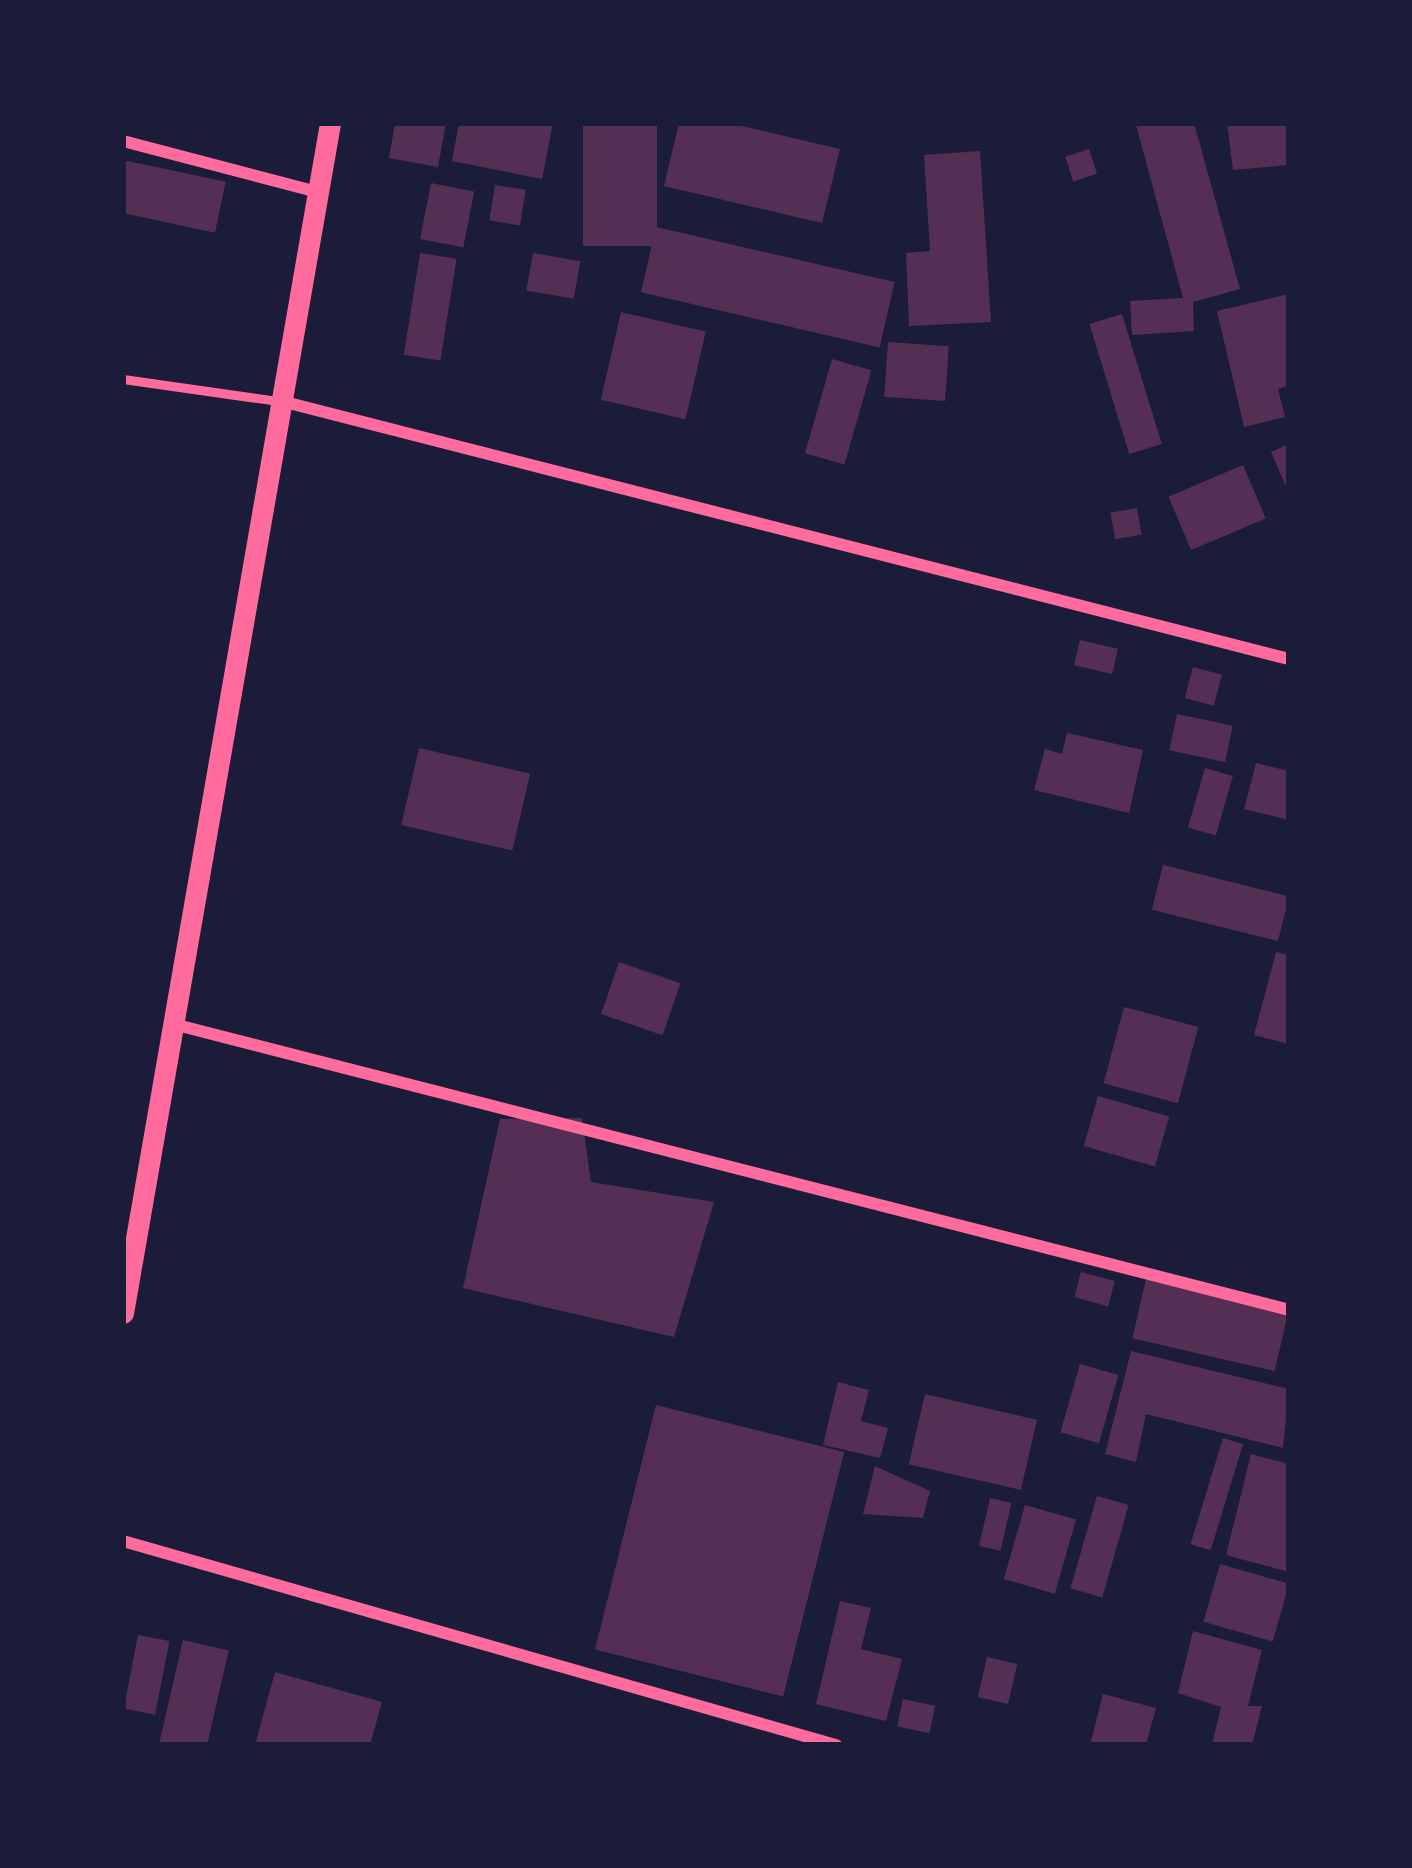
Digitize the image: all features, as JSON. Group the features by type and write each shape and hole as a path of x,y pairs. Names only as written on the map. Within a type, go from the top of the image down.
{"street":[{"path":"123,1313 330,123"},
{"path":"123,141 318,192"},
{"path":"281,401 1289,659"},
{"path":"173,1024 1289,1310"},
{"path":"123,1541 836,1745"}],"lane":[{"path":"123,380 281,401"}],"building":[{"path":"395,123 446,123 438,167 389,158"},
{"path":"459,123 553,123 542,179 452,161"},
{"path":"583,123 657,123 657,246 583,246"},
{"path":"679,123 729,123 840,149 822,223 664,186"},
{"path":"1194,123 1240,289 1193,302 1194,331 1132,335 1130,301 1183,298 1136,125"},
{"path":"1227,123 1289,123 1289,165 1233,170"},
{"path":"1089,149 1097,174 1073,181 1065,157"},
{"path":"980,151 991,322 909,326 906,253 930,251 924,155"},
{"path":"123,160 226,182 215,233 123,213"},
{"path":"431,183 474,191 463,247 420,239"},
{"path":"495,185 526,190 520,225 489,221"},
{"path":"656,227 895,282 880,347 641,292"},
{"path":"420,253 457,259 440,361 404,355"},
{"path":"533,253 580,261 574,299 526,290"},
{"path":"1289,294 1289,386 1278,389 1285,417 1244,427 1217,311"},
{"path":"621,312 706,332 686,419 601,400"},
{"path":"1122,314 1162,444 1129,454 1089,324"},
{"path":"888,342 949,346 945,401 884,397"},
{"path":"832,359 871,370 844,465 805,453"},
{"path":"1289,444 1289,493 1271,452"},
{"path":"1243,465 1266,518 1191,550 1168,497"},
{"path":"1137,508 1142,535 1115,539 1110,513"},
{"path":"1080,640 1118,649 1112,674 1074,665"},
{"path":"1193,667 1222,675 1214,706 1185,698"},
{"path":"1177,714 1233,726 1225,762 1169,750"},
{"path":"1067,733 1143,750 1129,813 1034,790 1045,749 1062,754"},
{"path":"419,748 530,774 512,851 401,825"},
{"path":"1256,763 1289,771 1289,820 1244,809"},
{"path":"1205,768 1233,776 1216,836 1188,828"},
{"path":"1163,865 1289,896 1278,941 1152,910"},
{"path":"1276,952 1289,955 1289,1044 1254,1035"},
{"path":"619,962 680,983 663,1035 601,1014"},
{"path":"1124,1007 1198,1027 1178,1103 1104,1083"},
{"path":"1098,1096 1169,1116 1155,1166 1084,1146"},
{"path":"582,1118 591,1182 714,1202 674,1337 463,1288 500,1119"},
{"path":"1081,1272 1115,1281 1108,1306 1074,1297"},
{"path":"1147,1275 1289,1308 1275,1371 1132,1338"},
{"path":"1131,1351 1289,1389 1283,1448 1146,1414 1136,1462 1105,1454"},
{"path":"1080,1364 1118,1375 1099,1443 1060,1432"},
{"path":"838,1382 869,1390 861,1421 888,1428 880,1458 823,1445"},
{"path":"925,1394 1037,1420 1021,1490 909,1464"},
{"path":"656,1405 844,1452 783,1696 595,1650"},
{"path":"1223,1438 1243,1444 1211,1550 1191,1544"},
{"path":"1251,1454 1289,1464 1289,1572 1226,1555"},
{"path":"875,1466 930,1491 923,1518 863,1514"},
{"path":"1097,1496 1129,1505 1102,1597 1071,1588"},
{"path":"990,1498 1011,1503 1000,1551 979,1546"},
{"path":"1025,1505 1076,1520 1055,1594 1004,1579"},
{"path":"1220,1564 1289,1584 1273,1642 1203,1622"},
{"path":"840,1601 871,1608 861,1649 902,1659 886,1721 816,1704"},
{"path":"1193,1631 1262,1650 1248,1706 1262,1706 1252,1745 1212,1745 1221,1707 1178,1693"},
{"path":"138,1635 169,1641 155,1715 124,1709"},
{"path":"183,1640 229,1651 207,1745 159,1745"},
{"path":"987,1657 1017,1664 1008,1704 978,1697"},
{"path":"275,1672 382,1702 370,1745 255,1745"},
{"path":"1103,1694 1156,1708 1146,1745 1090,1745"},
{"path":"903,1699 935,1706 929,1733 897,1726"}]}
